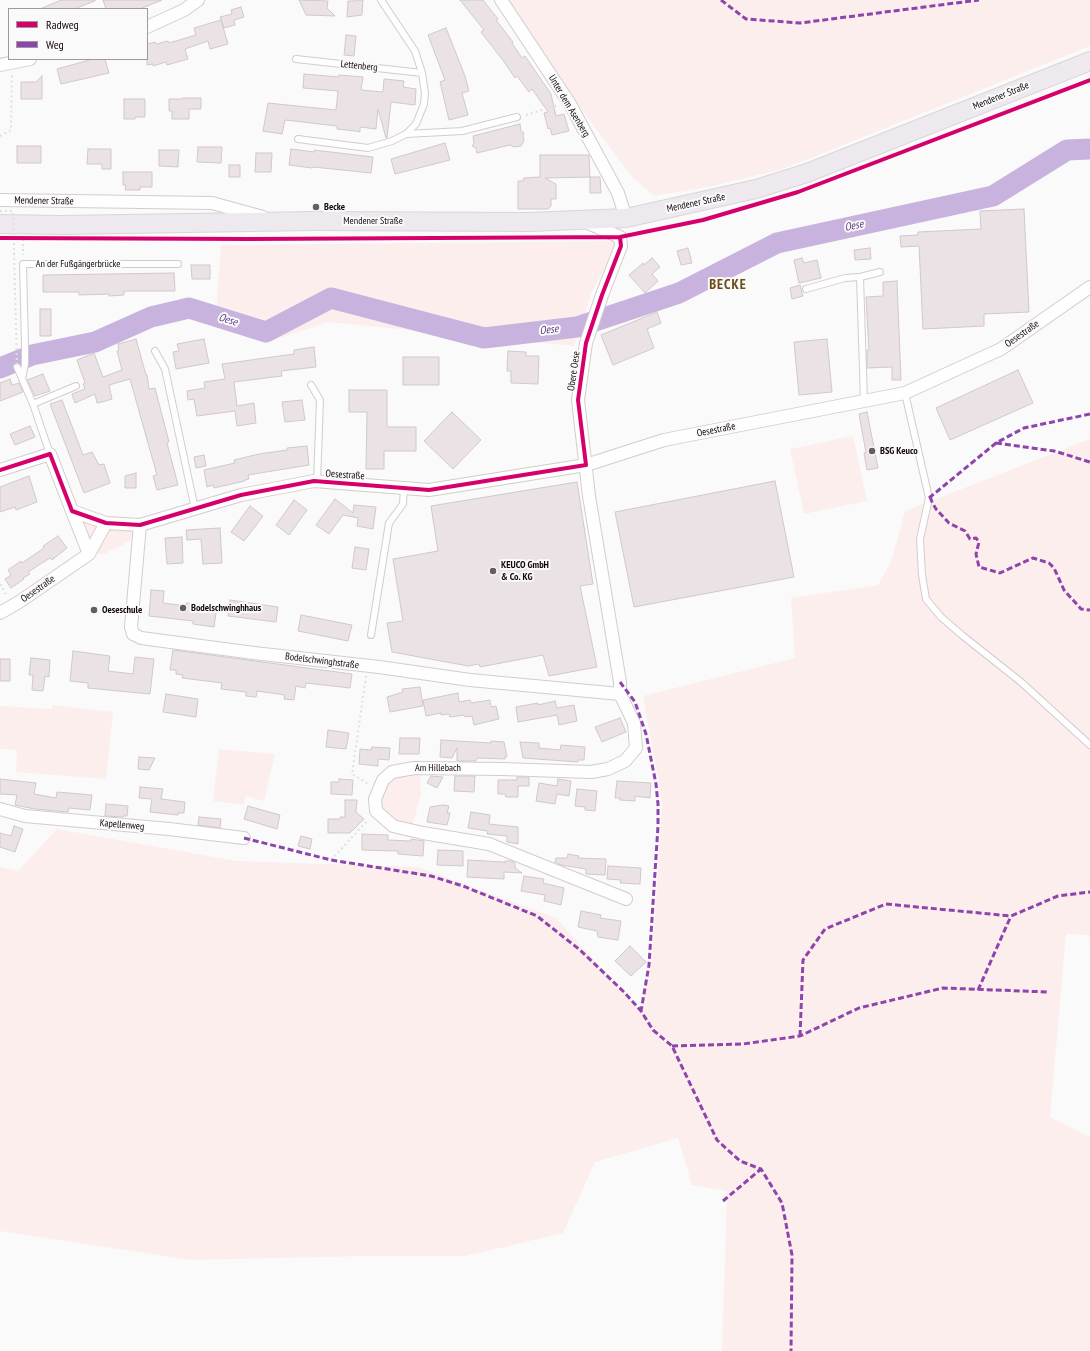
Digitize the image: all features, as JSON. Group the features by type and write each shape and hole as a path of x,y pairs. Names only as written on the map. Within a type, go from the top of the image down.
{"main road":[{"name":"Mendener Straße","path":"0,224 60,225 278,222 530,222 626,218 756,189 807,173 1090,61"}],"street":[{"path":"148,28 184,10 198,0"},
{"name":"Unter dem Asenberg","path":"501,0 568,102 618,193 626,218"},
{"path":"0,65 26,60"},
{"name":"Mendener Straße","path":"0,200 212,203 278,222"},
{"name":"Obere Oese","path":"584,220 620,237 621,246 602,295 586,343 578,400 589,496 620,682 620,694"},
{"name":"Oesestraße","path":"0,613 19,602 89,554 106,523 140,525 241,495 317,482 429,490 586,465 664,440 905,392 1000,349 1090,287"},
{"path":"0,470 50,454 89,554"},
{"path":"72,511 106,523"},
{"name":"Bodelschwinghstraße","path":"140,525 131,627 133,634 141,638 470,680 620,694"},
{"name":"Am Hillebach","path":"376,811 375,799 383,780 392,772 414,768 591,772 608,770 625,761 636,748 634,723 620,694"},
{"name":"Kapellenweg","path":"0,809 25,816 169,829 244,838"},
{"path":"376,811 392,826 488,844 626,899"}],"lane":[{"path":"298,139 368,148 392,141 406,134 416,124 424,104 425,93 422,73 415,51 381,0"},
{"name":"Lettenberg","path":"296,59 422,73"},
{"path":"406,134 462,132 518,117"},
{"name":"An der Fußgängerbrücke","path":"22,379 25,364 23,264 178,264"},
{"path":"806,289 845,278 860,277 880,272"},
{"path":"860,277 864,400"},
{"path":"155,351 165,369 195,509"},
{"path":"17,368 33,404 50,454"},
{"name":"Oesestraße","path":"311,385 320,400 317,482"},
{"path":"33,404 76,386"},
{"path":"905,392 929,498 920,539 922,575 926,598 942,617 952,626 1021,682 1090,745"},
{"path":"371,635 389,523 403,504 404,488"}],"path":[{"path":"0,136 11,130 12,63"},
{"path":"518,117 568,102"},
{"path":"0,211 13,210 17,368"},
{"path":"23,237 23,264"},
{"path":"367,666 352,774 378,790"},
{"path":"331,860 376,811"}],"shaded area":[{"path":"500,0 1090,0 1090,46 783,169 713,186 654,196 632,177"},
{"path":"616,241 616,249 592,291 574,346 328,322 273,340 215,326 221,245"},
{"path":"853,436 867,501 804,514 790,449"},
{"path":"1090,439 1090,935 1066,934 1050,1117 1090,1137 1090,1351 722,1351 727,1191 692,1185 678,1138 595,1162 563,1233 466,1256 365,1256 191,1260 0,1231 0,867 18,871 57,829 236,861 418,867 556,918 641,1011 652,959 662,805 643,696 795,658 791,598 878,585 891,562 905,511"},
{"path":"76,516 133,527 132,540 104,554 97,554 90,548"},
{"path":"52,705 113,712 106,779 16,772 17,750 0,749 0,706 52,709"},
{"path":"219,749 275,754 264,801 245,796 244,805 213,801"},
{"path":"420,771 421,794 412,827 396,824 379,810 382,785 393,775"}],"building":[{"path":"61,0 95,0 77,8 42,8"},
{"path":"103,0 162,0 142,8 106,8"},
{"path":"299,0 328,1 327,8 335,16 306,15"},
{"path":"363,0 362,15 347,17 348,1"},
{"path":"460,0 483,0 498,19 496,20 513,42 512,43 522,58 525,56 551,94 556,116 564,114 569,131 552,135 550,128 548,129 544,113 548,112 532,89 529,92 517,76 515,78 481,32 484,30"},
{"path":"241,7 244,17 234,20 235,25 224,28 220,17 232,14 231,10"},
{"path":"221,20 228,44 210,49 208,41 185,49 188,59 167,65 166,62 153,66 153,64 147,65 148,44 155,42 156,44 168,41 169,43 196,35 194,28"},
{"path":"446,28 465,76 469,91 462,93 468,115 449,120 440,82 445,80 428,35"},
{"path":"346,35 356,36 354,56 344,55"},
{"path":"89,60 105,60 109,73 61,84 57,69"},
{"path":"304,74 339,77 339,75 363,77 361,90 383,92 384,79 404,81 403,87 416,89 415,105 391,102 387,138 378,109 376,129 360,127 360,132 337,129 337,126 285,120 282,134 263,131 268,103 336,110 338,91 303,88"},
{"path":"42,76 42,99 21,99 21,82 36,82"},
{"path":"201,98 201,109 189,109 189,119 172,119 172,111 169,111 169,99"},
{"path":"124,99 145,99 145,117 124,119"},
{"path":"520,124 521,131 524,133 524,141 521,146 514,147 510,145 477,153 476,148 472,146 474,143 473,136"},
{"path":"445,143 450,160 395,174 391,159"},
{"path":"17,146 41,146 41,163 17,163"},
{"path":"198,147 222,147 221,163 197,162"},
{"path":"88,149 111,149 111,169 102,169 102,164 87,164"},
{"path":"291,149 314,152 314,150 373,157 371,173 289,165"},
{"path":"159,150 179,150 178,167 159,166"},
{"path":"256,153 272,153 271,172 255,172"},
{"path":"540,155 589,155 590,177 545,178 556,184 556,199 551,199 551,206 548,209 518,209 518,181 523,181 524,178 540,177"},
{"path":"229,165 240,165 240,177 229,177"},
{"path":"123,172 152,172 152,187 140,187 140,190 125,190 126,185 123,185"},
{"path":"590,177 600,177 601,193 590,193"},
{"path":"1024,209 1029,312 984,314 984,326 923,329 919,246 901,247 900,236 918,235 918,232 981,229 980,211"},
{"path":"688,248 692,263 681,265 677,251"},
{"path":"870,248 871,259 855,260 854,250"},
{"path":"652,258 660,267 652,274 658,281 645,293 629,275 643,263 644,265"},
{"path":"802,258 804,263 817,260 821,278 799,283 794,260"},
{"path":"191,265 210,265 210,279 192,279"},
{"path":"174,273 175,291 124,291 124,295 109,296 109,294 79,295 79,292 43,292 43,275"},
{"path":"897,281 901,380 892,380 892,367 867,368 867,350 869,350 866,297 883,296 883,282"},
{"path":"800,285 803,296 792,299 790,288"},
{"path":"40,309 51,309 51,336 40,336"},
{"path":"657,312 661,323 647,329 654,348 613,365 601,335"},
{"path":"136,339 147,375 149,389 155,388 178,485 157,490 153,476 157,475 130,379 109,385 112,399 102,402 97,403 95,394 75,403 72,394 85,389 83,384 85,383 77,360 94,353 103,377 122,370 117,351 119,350 118,344"},
{"path":"204,339 209,363 176,369 173,352 179,351 177,344"},
{"path":"827,339 832,392 799,395 794,342"},
{"path":"314,347 316,367 281,371 282,376 234,382 237,406 254,403 256,423 237,426 235,411 197,416 194,399 188,400 187,391 205,388 204,382 225,379 222,364 294,354 294,350"},
{"path":"508,351 526,352 526,356 539,356 538,384 511,383 511,371 507,371"},
{"path":"403,357 439,357 439,385 403,385"},
{"path":"1018,370 1033,403 950,440 936,408"},
{"path":"43,374 50,391 35,396 27,380"},
{"path":"10,379 12,385 19,383 23,392 0,401 0,383"},
{"path":"349,390 387,390 387,427 416,427 416,451 384,451 384,469 366,469 367,412 349,412"},
{"path":"62,400 83,455 92,452 99,465 104,464 110,483 84,493 50,404"},
{"path":"302,400 305,420 285,422 282,402"},
{"path":"452,412 481,440 453,469 424,441"},
{"name":"BSG Keuco","path":"867,412 878,468 867,470 864,453 866,453 859,414"},
{"path":"30,426 35,437 15,445 10,434"},
{"path":"307,446 309,465 248,475 249,479 245,481 214,488 213,485 207,487 204,470 235,463 234,460 259,454 287,450 287,448"},
{"path":"204,455 206,466 196,468 194,457"},
{"path":"136,473 136,488 125,488 125,476"},
{"path":"29,476 37,502 16,510 15,507 0,512 0,487"},
{"path":"775,481 794,577 634,607 615,512"},
{"name":"KEUCO GmbH & Co. KG","path":"577,482 593,584 580,586 597,667 549,676 543,655 480,667 479,664 468,666 392,652 387,623 403,621 393,559 438,551 431,506"},
{"path":"335,499 353,513 354,505 376,507 373,529 357,526 358,518 343,515 329,534 316,525"},
{"path":"294,500 307,510 289,535 276,525"},
{"path":"250,506 263,516 244,541 231,532"},
{"path":"220,528 222,563 203,564 201,539 187,540 186,530"},
{"path":"58,536 67,548 52,560 50,558 28,572 30,574 11,588 5,579 11,575 8,570 21,561 22,563 44,548 43,546"},
{"path":"182,537 183,563 167,564 165,538"},
{"path":"355,547 369,549 366,570 352,568"},
{"name":"Bodelschwinghhaus","path":"151,590 164,591 163,603 186,606 186,603 217,606 214,627 193,624 193,621 149,616"},
{"path":"230,600 278,607 276,622 228,616"},
{"path":"301,615 352,625 348,641 298,631"},
{"path":"173,650 352,674 350,688 306,683 305,688 296,686 294,700 284,699 285,695 257,691 256,697 246,696 246,692 221,689 222,683 182,678 183,675 176,674 176,670 170,670"},
{"path":"73,651 110,656 108,671 133,674 135,657 154,659 150,694 88,688 88,683 70,681"},
{"path":"31,658 50,660 49,677 45,676 43,691 32,690 33,675 29,675"},
{"path":"0,659 10,659 10,681 0,681"},
{"path":"420,687 423,706 390,712 387,697 403,692 402,689"},
{"path":"458,693 459,702 470,700 471,703 490,700 491,707 496,706 499,719 474,725 472,716 465,717 464,715 450,717 449,714 441,715 441,713 426,716 423,700"},
{"path":"166,694 198,699 196,717 163,712"},
{"path":"555,701 557,708 574,705 577,721 559,725 557,715 518,722 516,707 538,703 538,705"},
{"path":"620,718 626,732 602,742 595,727"},
{"path":"328,730 349,733 346,749 326,747"},
{"path":"400,738 420,738 419,754 399,754"},
{"path":"441,740 491,743 491,741 504,742 507,757 505,756 505,759 477,758 476,761 457,761 457,748 452,758 440,757"},
{"path":"520,742 539,743 539,748 560,750 561,745 585,747 584,760 578,760 578,762 523,758"},
{"path":"372,747 390,748 389,760 378,759 378,766 359,764 360,749 371,750"},
{"path":"139,757 155,758 149,770 138,769"},
{"path":"431,776 443,777 437,788 427,783"},
{"path":"455,776 475,776 474,792 454,791"},
{"path":"517,777 529,777 529,786 518,786 518,797 506,797 505,794 498,794 498,780 517,780"},
{"path":"0,779 36,783 34,794 56,798 57,792 92,795 90,810 69,808 68,812 35,809 15,805 17,795 0,794"},
{"path":"339,779 353,780 352,795 331,794 331,782 339,782"},
{"path":"558,779 571,781 569,796 557,794 555,804 536,801 539,783 557,786"},
{"path":"617,781 651,783 650,798 635,796 635,801 620,800 620,798 615,798"},
{"path":"140,787 163,789 161,799 185,802 184,813 178,813 178,815 150,812 152,799 139,798"},
{"path":"577,789 597,791 595,811 585,810 585,807 575,806"},
{"path":"345,800 357,800 356,812 364,819 350,833 328,833 328,819 340,819 340,817 345,817"},
{"path":"106,804 128,806 127,816 105,816"},
{"path":"443,805 449,806 447,813 450,813 447,825 427,822 430,807"},
{"path":"248,806 280,815 277,829 244,819"},
{"path":"471,812 490,815 489,824 518,827 518,844 507,842 507,836 487,834 488,831 468,828"},
{"path":"199,817 221,819 220,828 198,825"},
{"path":"14,826 23,829 15,852 0,847 0,833 11,836"},
{"path":"362,834 388,835 388,840 411,841 411,839 424,841 423,856 398,854 398,851 362,850"},
{"path":"301,836 312,839 310,849 298,846"},
{"path":"438,850 463,851 463,866 437,865"},
{"path":"568,854 579,856 578,858 606,859 605,875 586,874 586,869 561,865 555,862 556,858 567,858"},
{"path":"468,860 505,863 505,861 511,861 515,863 515,868 522,873 504,872 504,879 467,877"},
{"path":"608,866 641,868 640,884 620,883 621,880 607,879"},
{"path":"524,876 544,879 543,883 564,888 561,905 544,901 545,895 521,891"},
{"path":"581,911 601,915 600,918 621,921 618,940 598,937 597,931 578,927"},
{"path":"630,946 646,962 631,976 615,961"}],"waterway":[{"name":"Oese","path":"0,368 32,355 95,342 151,317 189,308 266,332 331,298 484,338 577,327 679,293 777,243 993,196 1067,150 1090,149"}],"marked path":[{"path":"721,0 746,19 800,23 979,0"},
{"path":"929,498 996,443 1024,428 1090,414"},
{"path":"996,443 1054,451 1090,462"},
{"path":"930,497 936,509 949,523 965,531 970,539 976,538 979,542 976,554 979,567 1000,573 1033,558 1049,563 1054,568 1064,590 1081,609 1090,610"},
{"path":"620,682 635,702 646,734 656,784 658,804 658,826 649,965 641,1011"},
{"path":"244,838 331,860 431,876 463,886 537,916 580,950 625,993 641,1011 653,1030 672,1046 717,1140 740,1161 761,1169 782,1203 792,1255 791,1351"},
{"path":"800,1036 803,960 825,929 886,904 1011,916 1058,896 1090,892"},
{"path":"978,990 1011,916"},
{"path":"672,1046 743,1044 800,1036 859,1008 943,988 1048,992"},
{"path":"723,1201 761,1169"}],"cycle path":[{"path":"0,238 250,239 620,237 703,220 798,192 1090,80"},
{"path":"0,470 50,454 72,511 106,523 140,525 241,495 314,481 429,490 586,465 578,400 586,343 602,295 621,246 620,237"}],"place":[{"name":"Becke","path":"316,207"},
{"name":"BSG Keuco","path":"872,451"},
{"name":"KEUCO GmbH & Co. KG","path":"493,571"},
{"name":"Bodelschwinghhaus","path":"183,608"},
{"name":"Oeseschule","path":"94,610"}],"district":[{"name":"BECKE","path":"728,285"}]}
